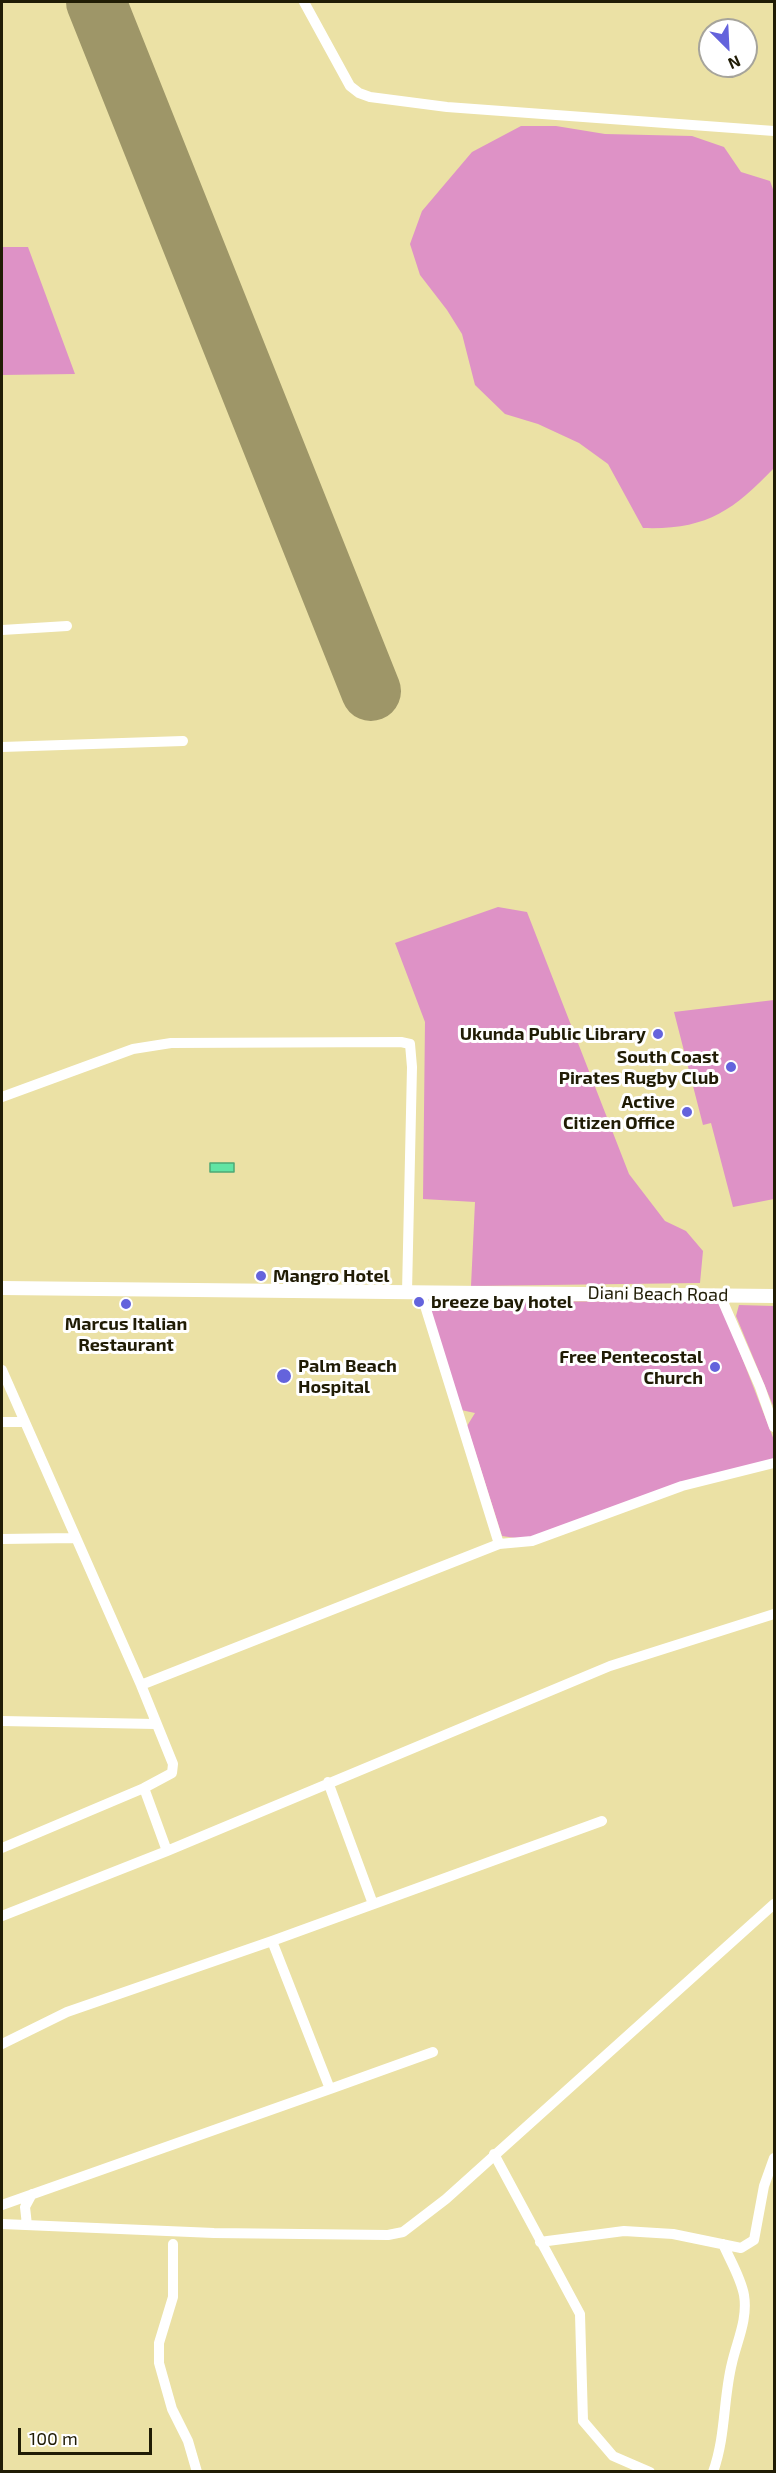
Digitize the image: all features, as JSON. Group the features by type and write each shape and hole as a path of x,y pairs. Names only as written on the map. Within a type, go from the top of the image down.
{"main road":[{"name":"Diani Beach Road","path":"2,1288 774,1296"}],"street":[{"path":"304,2 340,72 350,86 370,97 447,107 774,131"},
{"path":"2,630 67,626"},
{"path":"2,747 183,741"},
{"path":"2,1097 134,1049 171,1043 401,1042 410,1044 414,1292 499,1544"},
{"path":"720,1295 760,1387 774,1427"},
{"path":"2,1370 141,1685 174,1770 144,1788 2,1848"},
{"path":"2,1422 23,1422"},
{"path":"141,1685 499,1544 532,1541 682,1486 774,1463"},
{"path":"2,1539 75,1538"},
{"path":"2,1916 167,1851 610,1666 774,1614"},
{"path":"2,1721 155,1724"},
{"path":"328,1782 373,1904"},
{"path":"144,1788 167,1851"},
{"path":"2,2044 66,2012 272,1941 602,1821"},
{"path":"2,2224 388,2235 403,2232 446,2199 774,1904"},
{"path":"272,1941 330,2089"},
{"path":"2,2205 434,2052"},
{"path":"494,2154 580,2314 583,2421 613,2456 650,2472"},
{"path":"540,2242 624,2231 674,2234 741,2248 754,2240 764,2186 774,2158"},
{"path":"27,2225 25,2207 32,2194"},
{"path":"162,2229 173,2244"},
{"path":"180,2230 173,2244 173,2297 159,2343 159,2363 172,2409 188,2440 197,2472"},
{"path":"713,2472 724,2427 732,2363 744,2318 744,2295 723,2244"}],"shaded area":[{"path":"521,126 556,126 605,134 692,136 724,147 741,172 770,181 774,192 774,468 745,496 716,515 684,526 643,528 608,464 579,443 538,424 505,414 475,385 462,334 420,275 410,244 422,211 472,152"},
{"path":"2,247 28,247 75,374 2,375"},
{"path":"498,907 527,912 629,1174 665,1221 686,1231 703,1251 700,1283 471,1286 475,1202 423,1199 425,1022 395,943"},
{"name":"South Coast Pirates Rugby Club","path":"774,1000 774,1199 733,1207 711,1123 703,1125 674,1012"},
{"path":"210,1163 234,1163 234,1172 210,1172"},
{"path":"720,1301 774,1440 774,1459 529,1540 502,1536 467,1426 475,1413 461,1410 430,1313 438,1302"},
{"path":"739,1305 774,1306 774,1408 736,1316"}],"runway":[{"path":"96,2 371,691"}],"place":[{"name":"Ukunda Public Library","path":"658,1034"},
{"name":"South Coast Pirates Rugby Club","path":"731,1067"},
{"name":"Active Citizen Office","path":"687,1112"},
{"name":"Mangro Hotel","path":"261,1276"},
{"name":"breeze bay hotel","path":"419,1302"},
{"name":"Marcus Italian Restaurant","path":"126,1304"},
{"name":"Free Pentecostal Church","path":"715,1367"},
{"name":"Palm Beach Hospital","path":"284,1376"}]}
